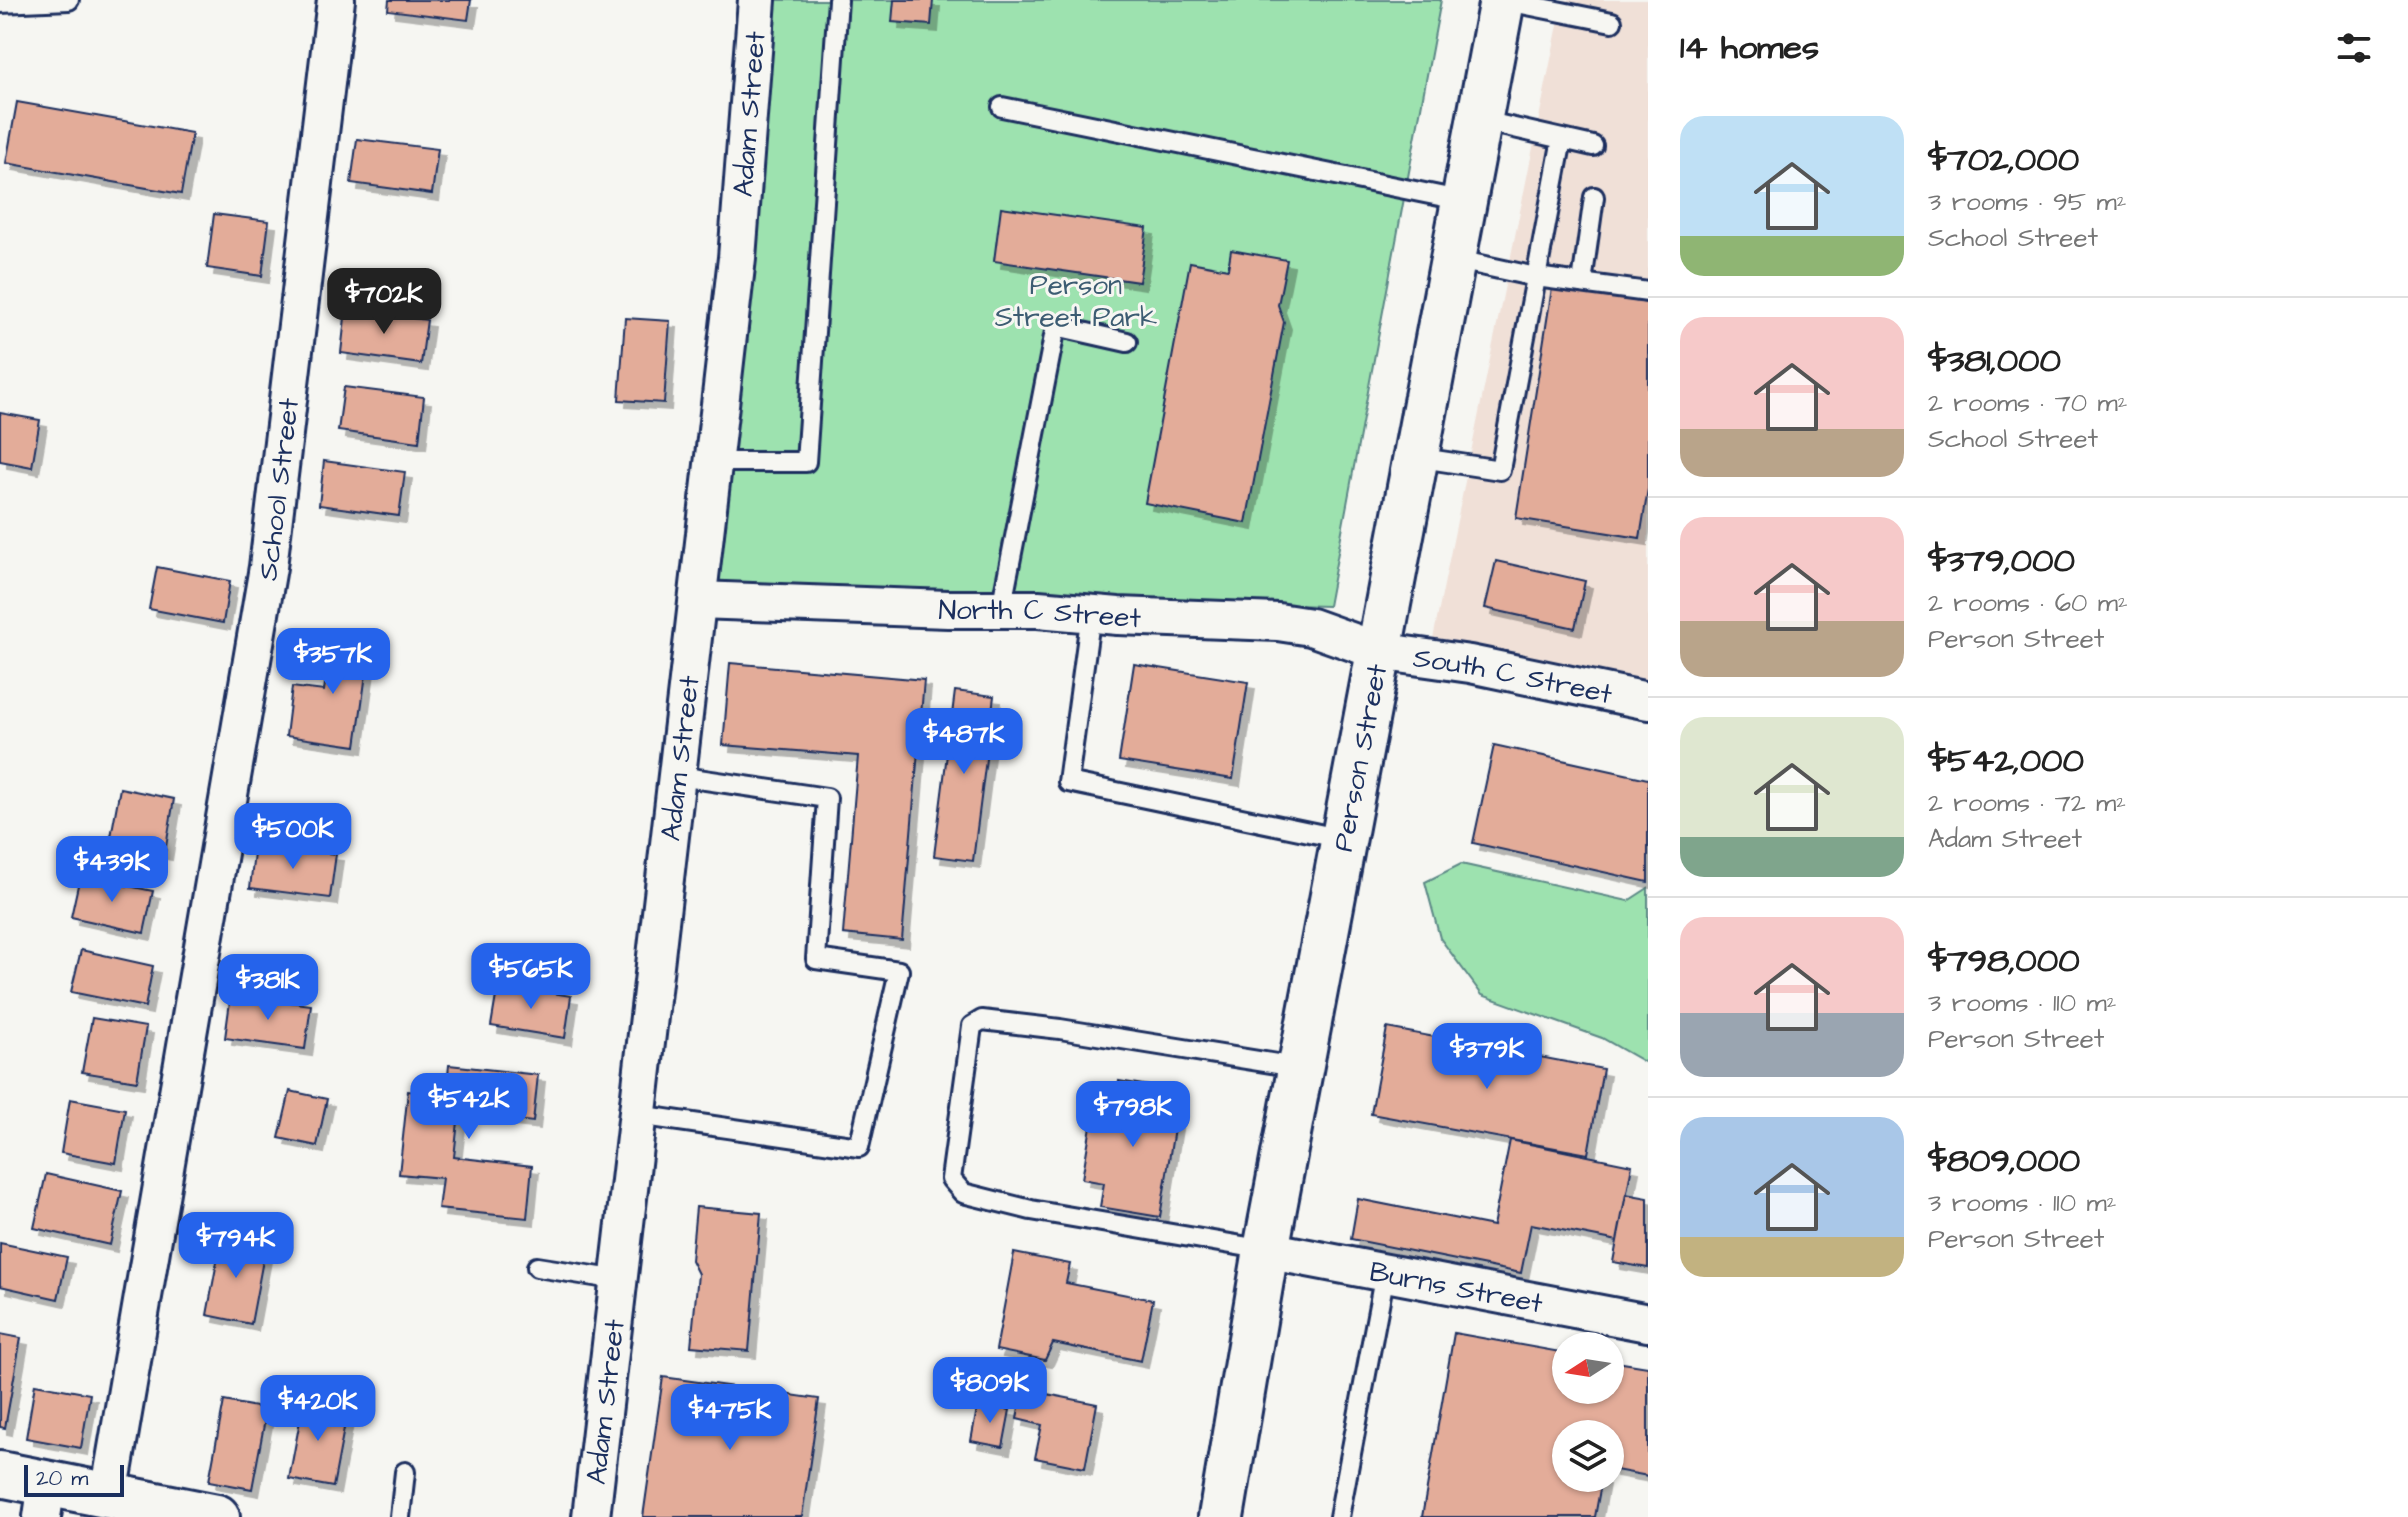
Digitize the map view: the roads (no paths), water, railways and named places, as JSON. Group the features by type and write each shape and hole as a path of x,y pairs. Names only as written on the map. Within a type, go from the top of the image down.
{"main road":[{"name":"Person Street","path":"1221,1517 1266,1250 1502,0"},
{"path":"0,1474 44,1500 109,1495 217,1517"}],"street":[{"name":"School Street","path":"109,1495 268,567 336,0"},
{"name":"Adam Street","path":"591,1517 737,258 757,0"},
{"name":"North C Street","path":"698,600 1038,609 1278,622 1315,628 1378,651"},
{"name":"South C Street","path":"1378,651 1470,664 1648,701"},
{"name":"Burns Street","path":"1266,1250 1648,1323"}],"lane":[{"path":"0,3 69,0"},
{"path":"714,462 806,462 838,0"},
{"path":"1502,0 1612,22"},
{"path":"1002,107 1464,201"},
{"path":"1479,120 1593,146"},
{"path":"1415,457 1500,470 1562,139"},
{"path":"1582,283 1594,197"},
{"path":"1453,259 1536,277 1648,292"},
{"path":"1001,609 1056,326 1127,342"},
{"path":"1091,613 1068,782 1343,839"},
{"path":"638,1115 859,1147 899,971 816,959 827,798 678,776"},
{"path":"1266,1250 1031,1210 963,1193 951,1179 972,1026 982,1020 1060,1029 1302,1068"},
{"path":"537,1267 619,1280"},
{"path":"1339,1517 1385,1273"},
{"path":"400,1517 405,1472"}],"park label":[{"name":"Person Street Park","path":"1076,300"}]}
